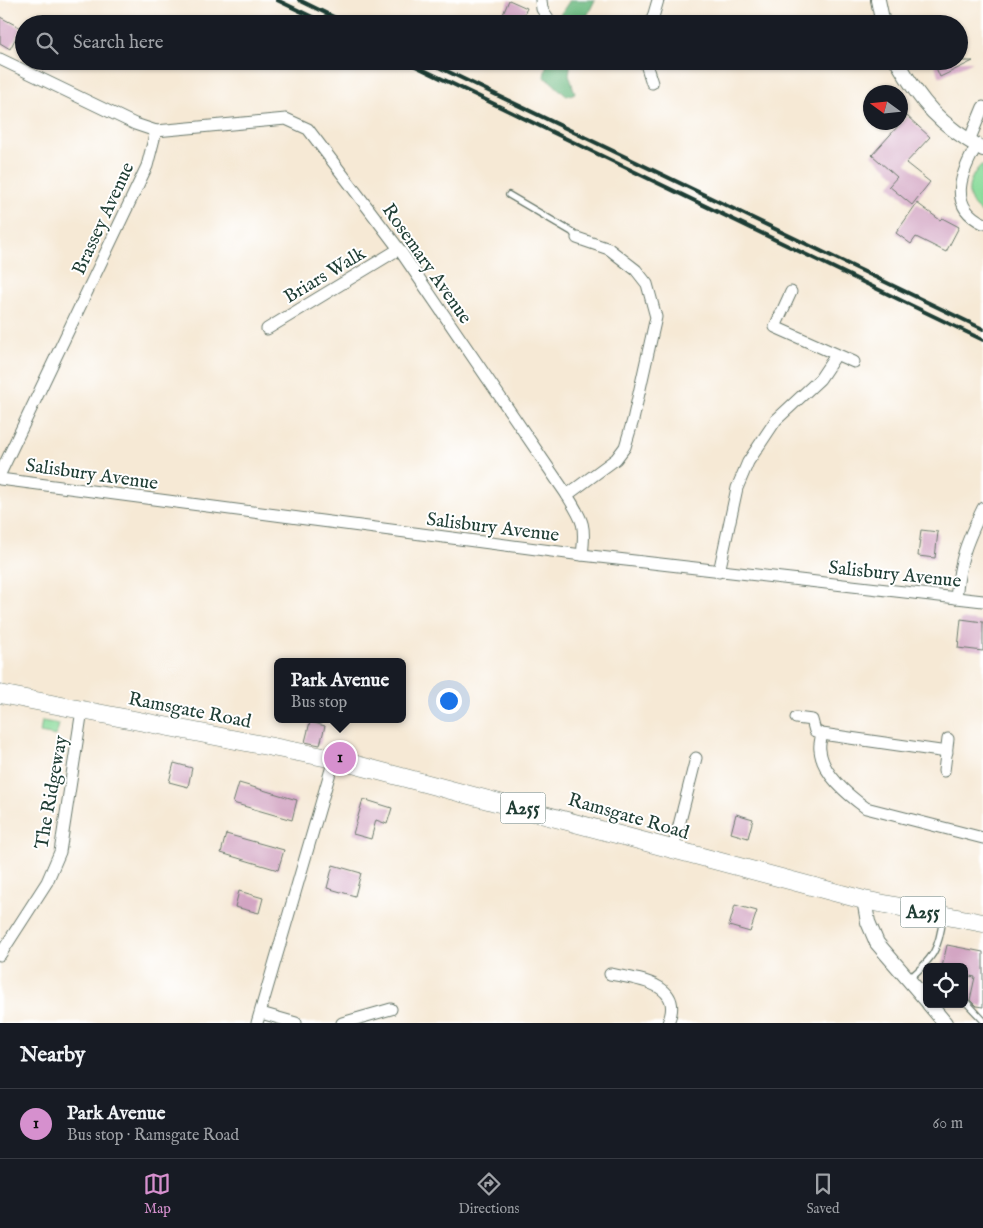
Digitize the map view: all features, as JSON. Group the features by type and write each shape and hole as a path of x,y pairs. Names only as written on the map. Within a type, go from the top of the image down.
{"main road":[{"name":"Ramsgate Road","path":"0,694 334,759 864,900 983,923"}],"street":[{"path":"541,0 542,9 546,15"},
{"path":"654,15 658,0"},
{"path":"878,0 881,15"},
{"path":"0,59 15,66"},
{"path":"23,70 135,124 156,131"},
{"path":"648,70 652,83"},
{"path":"903,70 916,94 927,107 976,145"},
{"path":"983,107 976,145 961,175 960,192 968,211 983,223"},
{"name":"Rosemary Avenue","path":"156,131 286,119 308,129 399,249 582,519 585,530 582,555"},
{"name":"Brassey Avenue","path":"0,474 146,166 156,131"},
{"path":"567,496 616,459 625,447 634,420 656,317 647,284 636,270 608,249 577,238"},
{"name":"Briars Walk","path":"267,329 399,249"},
{"path":"791,292 775,327 854,362"},
{"path":"719,572 738,488 748,462 776,420 820,379 836,355"},
{"name":"Salisbury Avenue","path":"0,479 582,555 983,601"},
{"path":"956,598 960,564 965,544 983,508"},
{"name":"The Ridgeway","path":"0,955 47,882 60,852 82,710"},
{"path":"796,718 812,720 816,731 822,734 946,752"},
{"path":"822,734 819,749 825,766 842,788 866,808 983,838"},
{"path":"944,771 948,739"},
{"path":"672,849 697,757"},
{"path":"296,1023 259,1018 334,759"},
{"path":"864,900 868,922 877,943 923,996"},
{"path":"610,974 640,979 665,991 672,1002 672,1014 668,1023"},
{"path":"932,1008 945,1023"},
{"path":"342,1023 391,1009"}],"lane":[{"path":"509,195 572,232 577,238"},
{"path":"931,963 941,935 944,915"},
{"path":"909,980 923,970"},
{"path":"968,1004 983,1020"}],"green space":[{"path":"570,0 595,0 588,15 560,15"},
{"path":"545,70 570,70 569,75 575,93 567,96 544,77"},
{"path":"983,165 983,214 972,203 969,190 972,177"},
{"path":"42,721 59,724 56,736 40,733"}],"building":[{"path":"509,0 527,8 524,15 503,15"},
{"path":"0,17 15,25 15,39 10,49 0,43"},
{"path":"937,70 954,70 940,77"},
{"path":"908,117 930,137 906,163 930,182 912,205 889,186 897,177 872,155 894,130 908,130"},
{"path":"917,203 940,220 942,218 959,227 946,252 916,237 911,244 896,233"},
{"path":"921,530 938,532 935,558 918,556"},
{"path":"961,619 983,622 983,651 958,648"},
{"path":"310,723 325,726 320,745 305,742"},
{"path":"174,763 192,768 188,787 169,782"},
{"path":"239,783 297,800 292,820 233,803"},
{"path":"363,799 392,808 387,824 376,820 371,839 353,834"},
{"path":"736,814 753,819 748,838 731,833"},
{"path":"226,834 284,850 278,870 221,853"},
{"path":"333,865 361,873 355,896 327,888"},
{"path":"239,891 263,898 259,913 235,907"},
{"path":"735,905 757,911 750,932 729,926"},
{"path":"947,945 983,952 983,1007 976,1006 970,1000 975,977 968,976 968,963 943,963"}],"railway":[{"path":"277,0 308,15"},
{"path":"299,0 330,15"},
{"path":"424,70 983,340"},
{"path":"445,70 983,329"}],"place":[{"name":"Park Avenue","path":"340,758"}]}
